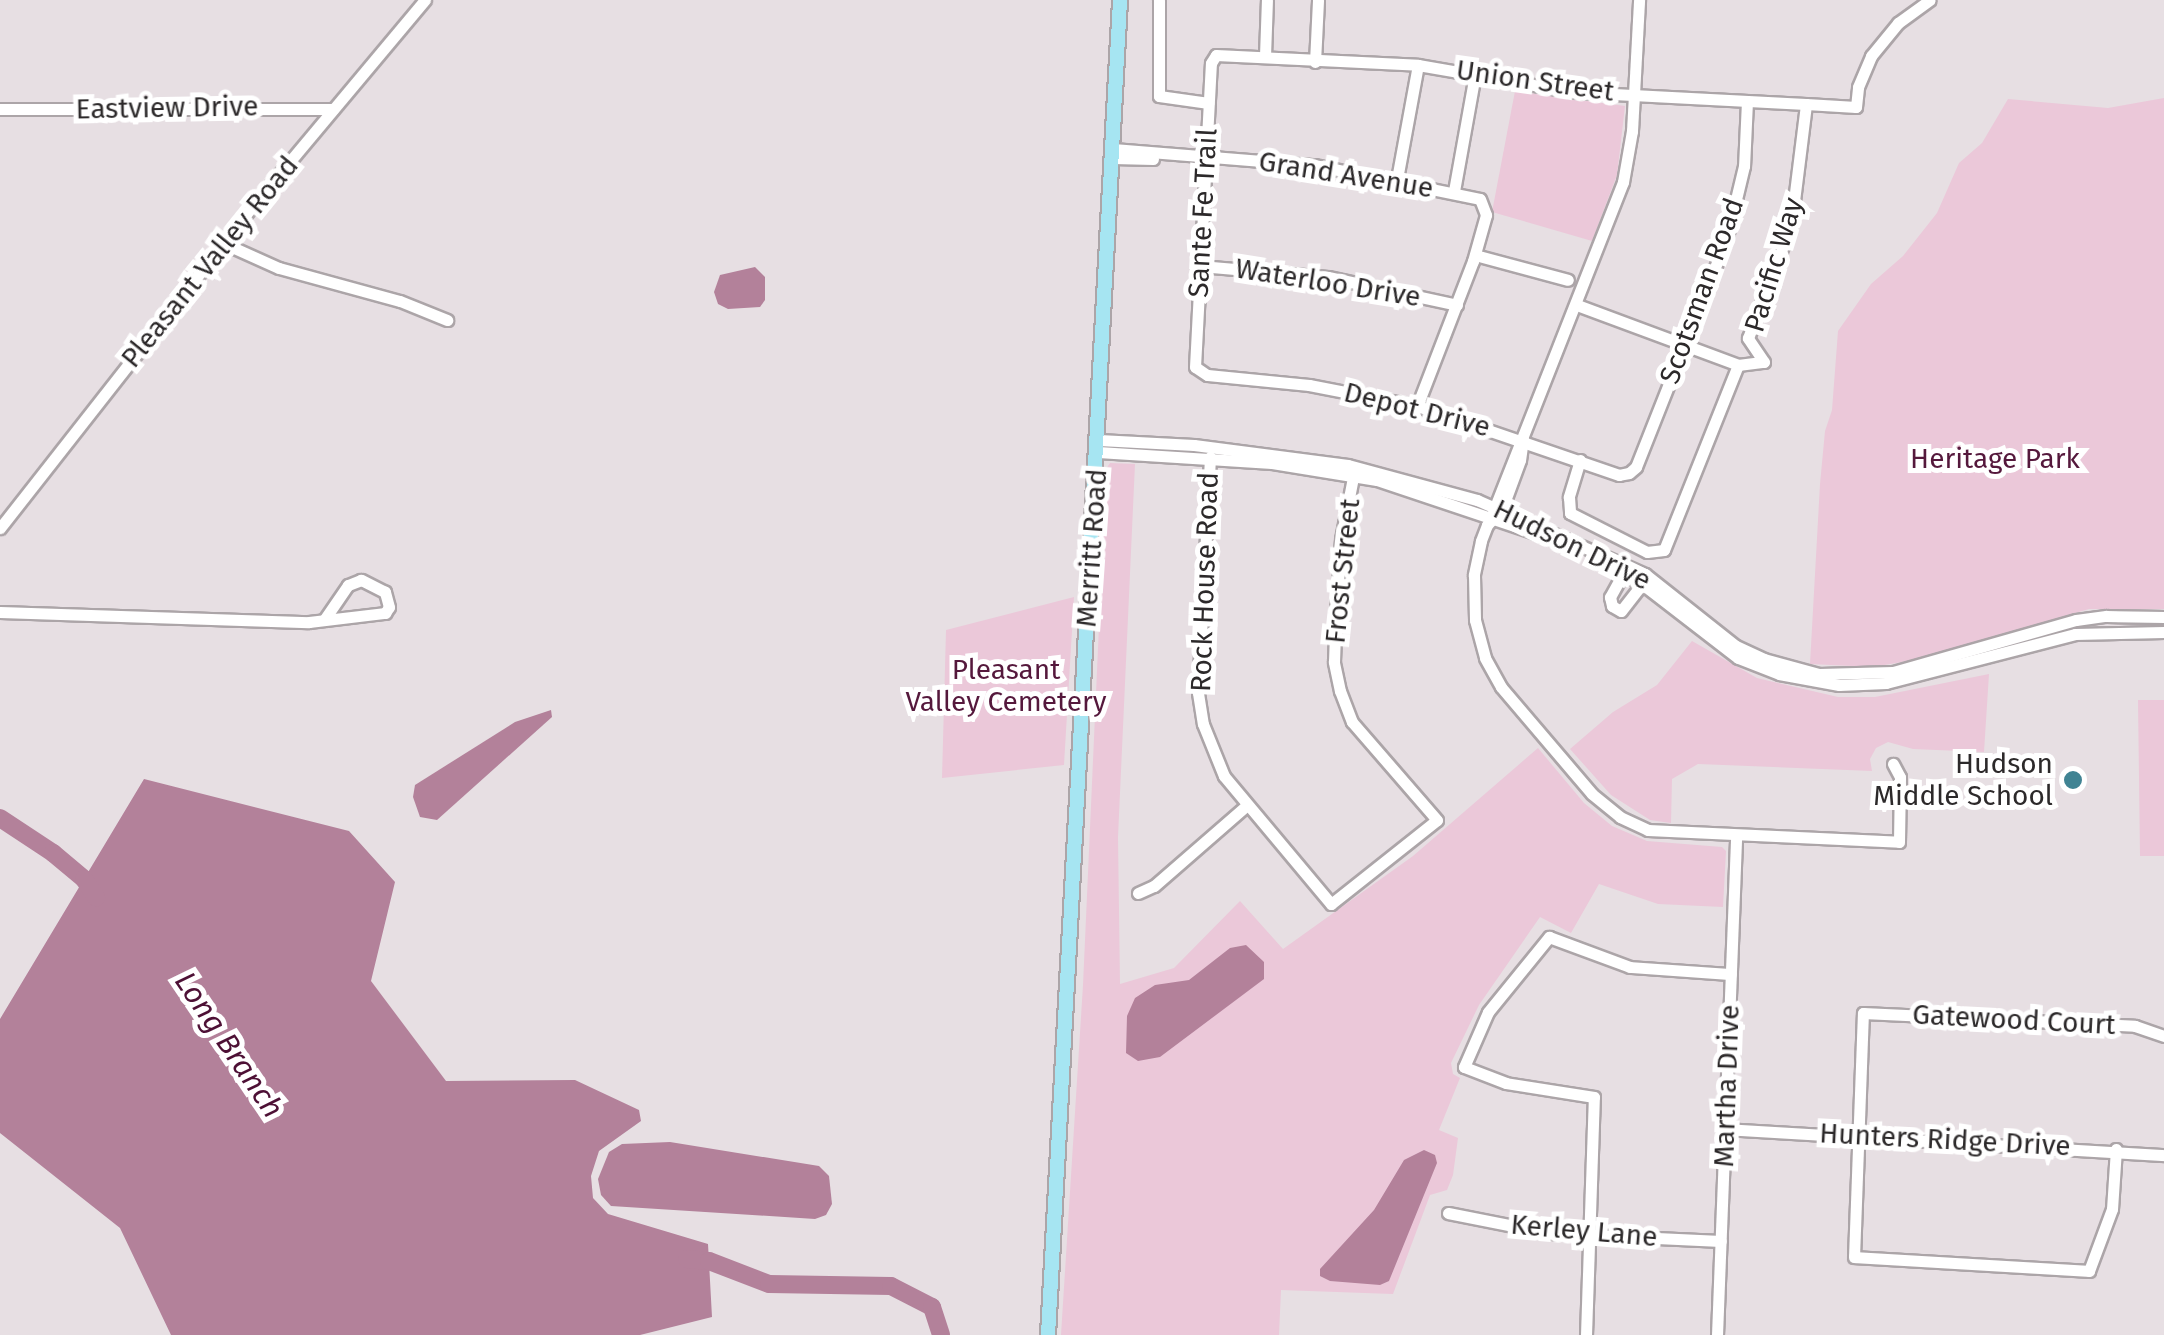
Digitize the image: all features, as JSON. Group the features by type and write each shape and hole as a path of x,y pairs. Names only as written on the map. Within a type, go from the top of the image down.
{"main road":[{"name":"Merritt Road","path":"1048,1335 1120,0"}],"street":[{"name":"Pleasant Valley Road","path":"0,528 224,243 425,0"},
{"path":"1159,0 1156,92 1169,101 1208,103"},
{"path":"1265,56 1267,0"},
{"path":"1315,62 1318,0"},
{"path":"1639,0 1635,96 1623,182 1474,575 1476,620 1485,658 1502,686 1592,794 1620,817 1648,830 1899,842 1900,777 1893,764"},
{"name":"Union Street","path":"1216,55 1418,65 1538,88 1856,108 1861,77 1878,45 1898,23 1930,0"},
{"name":"Sante Fe Trail","path":"1198,372 1194,361 1208,103 1211,63 1216,55"},
{"path":"1397,179 1418,65"},
{"path":"1454,192 1475,74"},
{"name":"Scotsman Road","path":"1629,473 1636,467 1734,214 1744,166 1747,101"},
{"name":"Pacific Way","path":"1580,460 1569,497 1570,513 1646,552 1658,552 1668,545 1738,366 1764,362 1748,338 1790,226 1806,104"},
{"name":"Eastview Drive","path":"0,109 334,109"},
{"name":"Grand Avenue","path":"1113,154 1302,164 1454,192 1484,203 1486,215 1475,255"},
{"path":"224,243 279,268 400,301 446,320"},
{"path":"1417,406 1475,255 1568,280"},
{"name":"Waterloo Drive","path":"1200,266 1328,277 1457,305"},
{"path":"1577,306 1738,366"},
{"name":"Depot Drive","path":"1198,372 1336,389 1417,406 1523,439 1619,475 1629,473"},
{"name":"Hudson Drive","path":"1098,446 1194,444 1354,471 1496,511 1645,580 1736,646 1793,669 1841,676 1916,668 2076,620 2106,616 2164,618"},
{"name":"Hudson Drive","path":"1098,446 1354,471"},
{"name":"Rock House Road","path":"1210,457 1198,692 1212,749 1224,776 1246,806 1331,904"},
{"name":"Frost Street","path":"1331,904 1437,820 1352,722 1340,692 1334,662 1335,625 1341,538 1354,471"},
{"path":"1626,570 1610,597 1612,606 1620,611 1645,580"},
{"path":"0,612 324,620 385,613 389,608 385,592 360,580 348,585 324,620"},
{"name":"Hudson Drive","path":"1645,580 1738,658 1779,674 1839,685 1886,683 2075,634 2164,632"},
{"path":"1138,893 1154,886 1246,806"},
{"name":"Martha Drive","path":"1717,1335 1736,837"},
{"path":"1586,1335 1594,1097 1519,1086 1464,1067 1488,1012 1549,936 1630,967 1732,974"},
{"name":"Gatewood Court","path":"1858,1135 1863,1013 2135,1026 2164,1036"},
{"name":"Hunters Ridge Drive","path":"1725,1130 2164,1155"},
{"path":"1858,1135 1854,1257 2089,1270 2112,1209 2116,1150"},
{"name":"Kerley Lane","path":"1448,1214 1549,1233 1721,1242"}],"green space":[{"path":"1515,91 1625,106 1617,175 1592,241 1492,212"},
{"name":"Heritage Park","path":"2164,98 2164,609 2089,609 1919,659 1873,667 1810,664 1820,484 1825,431 1832,410 1838,331 1871,284 1903,256 1937,213 1959,163 1982,143 2008,99 2108,108"},
{"path":"1110,463 1135,464 1118,837 1120,984 1174,968 1240,901 1283,949 1413,856 1538,748 1584,803 1612,826 1647,841 1722,847 1726,851 1723,907 1658,904 1599,884 1571,933 1540,917 1479,1005 1451,1063 1453,1074 1460,1078 1439,1130 1458,1138 1453,1175 1447,1190 1430,1195 1393,1294 1281,1290 1279,1335 1061,1335 1083,985 1106,469"},
{"name":"Pleasant Valley Cemetery","path":"1074,597 1064,765 942,778 946,630"},
{"path":"1692,641 1757,678 1838,697 1875,697 1989,674 1984,752 1913,749 1888,742 1876,748 1870,759 1872,771 1698,764 1672,779 1671,823 1650,820 1611,795 1570,749 1613,712 1657,685"},
{"path":"2138,700 2164,700 2164,856 2140,856"}],"water":[{"path":"755,267 765,277 765,300 760,307 728,309 718,304 714,292 720,275"},
{"path":"551,710 552,717 437,820 420,817 413,797 415,785 515,722"},
{"path":"144,779 349,831 395,882 371,981 446,1081 575,1080 639,1110 641,1121 599,1151 591,1176 593,1198 608,1214 708,1244 712,1317 640,1335 171,1335 120,1228 0,1133 0,1019"},
{"path":"1246,945 1264,962 1264,979 1160,1057 1138,1061 1126,1053 1127,1016 1135,998 1155,985 1189,980 1230,948"},
{"path":"670,1142 819,1166 829,1176 832,1204 826,1215 815,1219 611,1206 601,1195 598,1179 609,1152 622,1144"},
{"path":"1424,1150 1435,1155 1437,1163 1389,1281 1380,1285 1330,1281 1320,1276 1320,1269 1374,1210 1404,1160"}],"waterway":[{"name":"Long Branch","path":"0,818 53,853 84,879 96,897"},
{"path":"687,1259 709,1261 769,1284 891,1286 932,1307 941,1335"}],"place":[{"name":"Hudson Middle School","path":"2073,780"}]}
